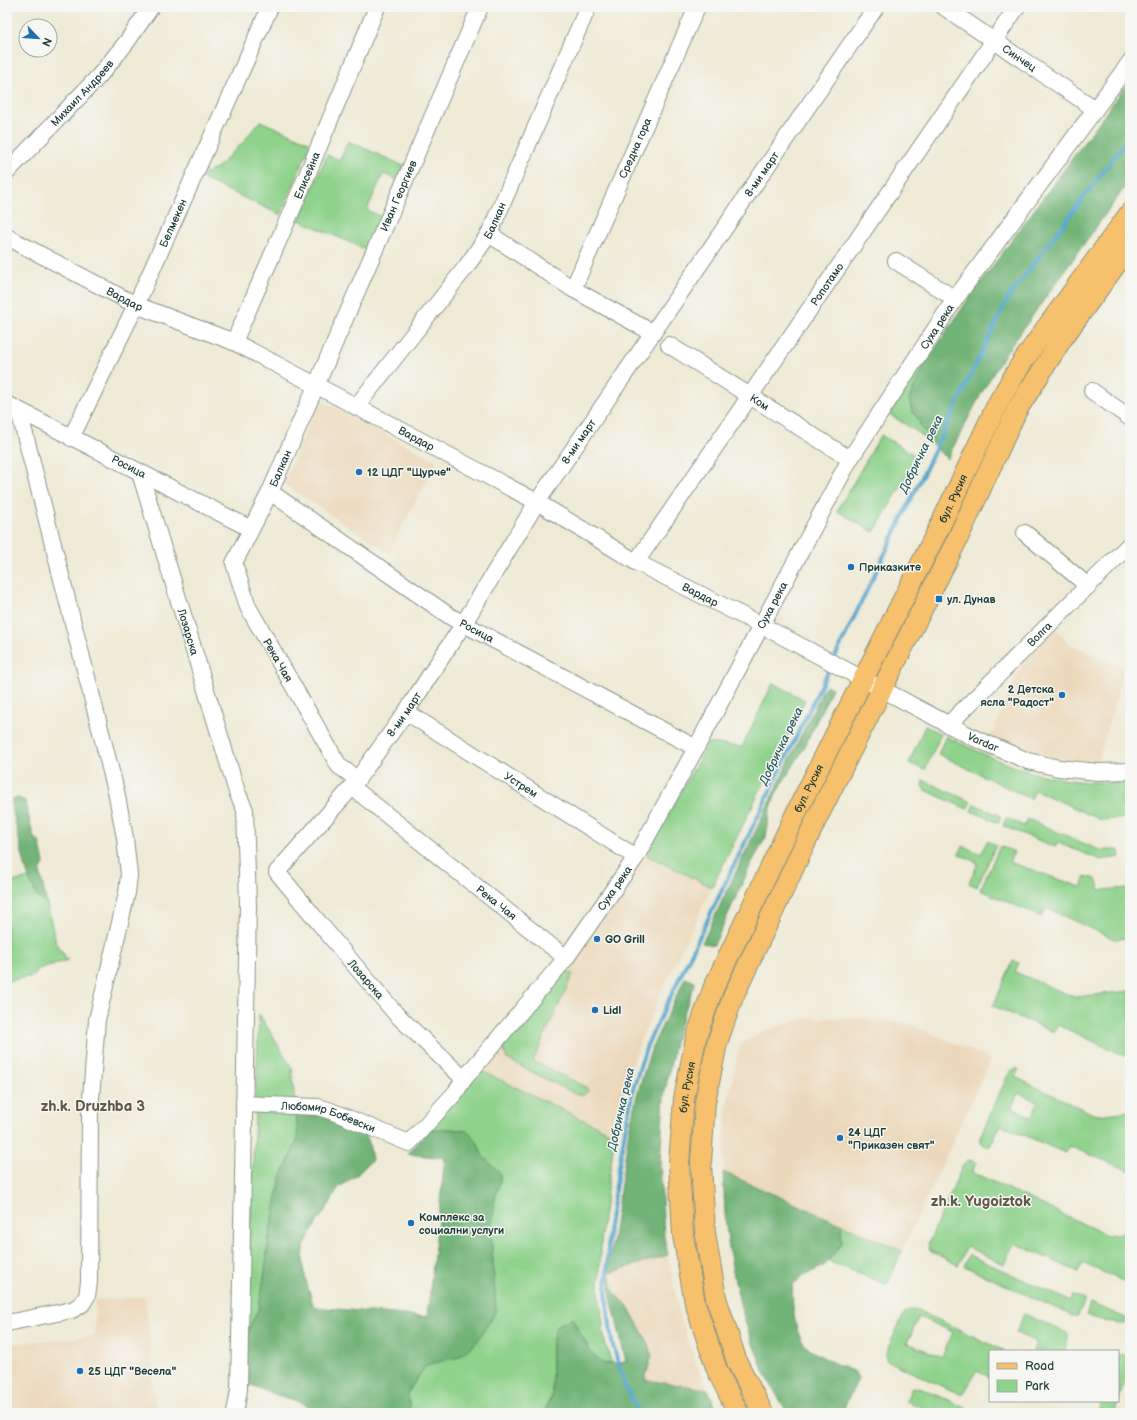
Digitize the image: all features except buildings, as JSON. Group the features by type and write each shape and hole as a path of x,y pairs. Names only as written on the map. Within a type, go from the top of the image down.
{"main road":[{"name":"бул. Русия","path":"738,1413 717,1370 697,1309 683,1235 679,1163 684,1099 696,1038 713,989 799,807 856,675 938,530 999,401 1021,364 1130,213"},
{"name":"бул. Русия","path":"763,1413 737,1362 716,1298 705,1233 701,1163 705,1102 717,1043 733,997 818,816 957,540 1016,410 1062,339 1130,245"}],"street":[{"name":"Михаил Андреев","path":"7,172 99,76 126,43 150,7"},
{"name":"Белмекен","path":"71,438 136,305 270,7"},
{"name":"Елисейна","path":"234,342 302,187 377,7"},
{"name":"Иван Георгиев","path":"317,386 480,7"},
{"name":"Балкан","path":"356,407 466,268 489,234 588,7"},
{"name":"Средна гора","path":"573,289 697,7"},
{"name":"8-ми март","path":"277,872 355,783 406,712 464,623 537,502 876,7"},
{"name":"Синчец","path":"944,7 1095,109"},
{"name":"Ропотамо","path":"636,562 1017,7"},
{"name":"Суха река","path":"409,1143 456,1093 464,1079 566,958 636,857 696,748 850,459 955,299 1130,62"},
{"path":"489,234 573,289 653,333"},
{"name":"Вардар","path":"7,237 136,305 234,342 537,502 636,562 856,675"},
{"path":"896,261 955,299"},
{"name":"Ком","path":"669,345 850,459"},
{"name":"Балкан","path":"251,529 270,492 317,386"},
{"path":"1092,391 1130,418"},
{"path":"7,1323 72,1310 82,1304 87,1296 89,1282 90,1111 97,1020 127,893 129,875 125,838 116,792 13,408"},
{"name":"Росица","path":"13,408 251,529"},
{"name":"Лозарска","path":"140,473 238,792 245,810 248,897 238,1390 235,1413"},
{"name":"Росица","path":"270,492 451,617 696,748"},
{"name":"Река Чая","path":"251,529 234,563 248,607 339,766 355,783 566,958"},
{"path":"1026,533 1088,586"},
{"name":"Волга","path":"948,725 1130,544"},
{"name":"Vardar","path":"856,675 948,725 1002,750 1028,760 1059,768 1098,772 1130,772"},
{"name":"Устрем","path":"406,712 636,857"},
{"name":"Лозарска","path":"277,872 396,1014 464,1079"},
{"name":"Любомир Бобевски","path":"244,1104 318,1107 409,1143"}],"shaded area":[{"name":"12 ЦДГ \"Щурче\"","path":"320,399 436,461 389,553 283,483"},
{"name":"2 Детска ясла \"Радост\"","path":"1054,626 1069,644 1124,667 1098,763 1060,759 1031,752 991,736 1027,653"},
{"path":"646,855 712,887 659,997 641,1039 627,1081 615,1135 480,1070 573,963"},
{"name":"24 ЦДГ \"Приказен свят\"","path":"814,1018 857,1019 907,1023 991,1059 902,1251 723,1172 727,1105 740,1044 762,1032 783,1024"},
{"path":"668,1255 676,1297 685,1332 697,1366 708,1389 644,1380 652,1354 649,1344 627,1305 615,1294 609,1273"},
{"name":"25 ЦДГ \"Весела\"","path":"145,1297 156,1413 9,1413 7,1399 7,1344 95,1336 95,1300"}],"green space":[{"path":"1130,80 1130,180 1005,354 982,392 947,459 926,432 921,429 919,420 912,411 909,400 922,368 965,304"},
{"path":"260,121 311,143 281,215 199,177 218,167 244,141"},
{"path":"348,141 404,166 398,180 383,174 367,210 382,217 367,250 299,220 327,155 340,160"},
{"path":"922,368 909,400 912,411 919,420 921,429 926,432 947,459 922,435 889,414"},
{"path":"881,435 918,457 874,532 837,511"},
{"path":"773,683 805,700 712,887 646,855 708,743 742,747"},
{"path":"827,686 832,688 803,750 775,795 769,815 766,837 751,864 714,945 702,943 824,688"},
{"path":"925,726 941,734 925,770 909,763"},
{"path":"946,736 1000,761 1043,775 1075,781 1130,783 1130,818 1101,820 1035,790 1031,799 938,754"},
{"path":"923,780 971,802 967,809 925,790 922,786"},
{"path":"18,798 25,801 34,838 39,841 44,863 40,872 47,904 37,897 25,866 12,807 12,799"},
{"path":"974,804 1001,816 998,823 971,811"},
{"path":"1006,818 1024,826 1028,819 1099,850 1119,850 1120,857 1101,860 1058,843 1055,847 1003,826"},
{"path":"987,841 996,845 977,887 969,883 978,863 959,854 963,846 981,854"},
{"path":"1000,846 1014,852 1009,862 1081,887 1086,876 1096,879 1100,890 1130,888 1130,938 1114,939 1046,908 1042,917 980,890"},
{"path":"29,878 37,897 47,904 56,944 68,960 38,969 34,976 7,981 7,883"},
{"path":"1013,961 1019,963 1015,972 1074,997 1130,991 1130,1055 1125,1056 1058,1025 1054,1032 993,1006"},
{"path":"566,971 573,974 533,1061 586,1087 588,1091 584,1095 577,1095 507,1059 503,1049 503,1043"},
{"path":"685,978 695,982 677,1033 664,1096 660,1163 664,1237 668,1255 609,1273 615,1294 627,1305 649,1344 652,1354 645,1380 708,1389 718,1413 544,1413 552,1394 552,1342 556,1326 572,1318 590,1351 604,1364 626,1362 611,1298 608,1272 629,1130 638,1091 652,1047"},
{"path":"259,1014 292,1068 298,1139 281,1178 269,1237 259,1308 246,1333"},
{"path":"1019,1069 1015,1077 1093,1114 1097,1115 1130,1111 1130,1171 1069,1146 1065,1153 1001,1125 990,1146 986,1146 980,1141 980,1137 1011,1070","holes":["1018,1093 1038,1102 1032,1117 1012,1108"]},
{"path":"480,1070 615,1135 602,1226 599,1291 605,1342 612,1364 604,1364 590,1351 572,1318 552,1342 552,1394 544,1413 410,1413 408,1392 426,1365 458,1357 496,1310 491,1232 496,1193 500,1182 500,1173 482,1155 477,1142 452,1129 430,1129 469,1085"},
{"path":"296,1112 308,1112 364,1129 369,1143 372,1160 358,1174 338,1188 304,1246 303,1268 314,1307 427,1317 445,1158 408,1154 430,1129 468,1131 477,1142 482,1155 500,1173 500,1182 496,1193 491,1232 496,1311 477,1342 458,1357 426,1365 408,1392 410,1413 318,1413 302,1403 270,1393 244,1382 246,1333 259,1308 269,1237 281,1178 298,1139"},
{"path":"967,1160 976,1163 972,1172 1107,1235 1130,1232 1130,1284 1082,1263 1078,1272 1014,1243 1004,1264 967,1247 958,1265 930,1251 928,1244 964,1163"},
{"path":"723,1172 841,1224 842,1243 825,1265 805,1275 793,1284 792,1299 796,1325 802,1341 806,1346 822,1357 855,1372 858,1379 845,1405 844,1413 788,1413 774,1391 753,1343 737,1292 728,1240"},
{"path":"841,1224 902,1251 887,1285 828,1261 842,1243"},
{"path":"969,1255 1070,1301 1073,1295 1085,1300 1078,1316 1073,1316 964,1266"},
{"path":"1091,1303 1130,1320 1130,1323 1119,1324 1102,1321 1086,1315"},
{"path":"910,1310 917,1310 1003,1350 989,1350 989,1377 976,1371 964,1394 960,1394 887,1361 885,1355 904,1313","holes":["919,1317 953,1332 942,1357 907,1343"]},
{"path":"1024,1314 1067,1333 1068,1337 1065,1350 1033,1350 1036,1342 1016,1333"},
{"path":"1119,1354 1130,1356 1130,1373 1127,1372 1119,1399"},
{"path":"915,1387 922,1388 976,1413 936,1413 906,1401 911,1389"},
{"path":"1102,1402 1118,1402 1115,1413 1098,1413"}],"waterway":[{"name":"Добричка река","path":"834,659 1008,298 1130,136"},
{"name":"Добричка река","path":"639,1413 625,1386 612,1342 606,1292 609,1226 633,1089 647,1045 831,665"}],"place":[{"name":"12 ЦДГ \"Щурче\"","path":"359,472"},
{"name":"Приказките","path":"851,567"},
{"name":"ул. Дунав","path":"939,599"},
{"name":"2 Детска ясла \"Радост\"","path":"1062,695"},
{"name":"GO Grill","path":"597,939"},
{"name":"Lidl","path":"595,1010"},
{"name":"24 ЦДГ \"Приказен свят\"","path":"840,1138"},
{"name":"Комплекс за социални услуги","path":"411,1223"},
{"name":"25 ЦДГ \"Весела\"","path":"80,1371"}],"district":[{"name":"zh.k. Druzhba 3","path":"93,1106"},
{"name":"zh.k. Yugoiztok","path":"981,1201"}]}
